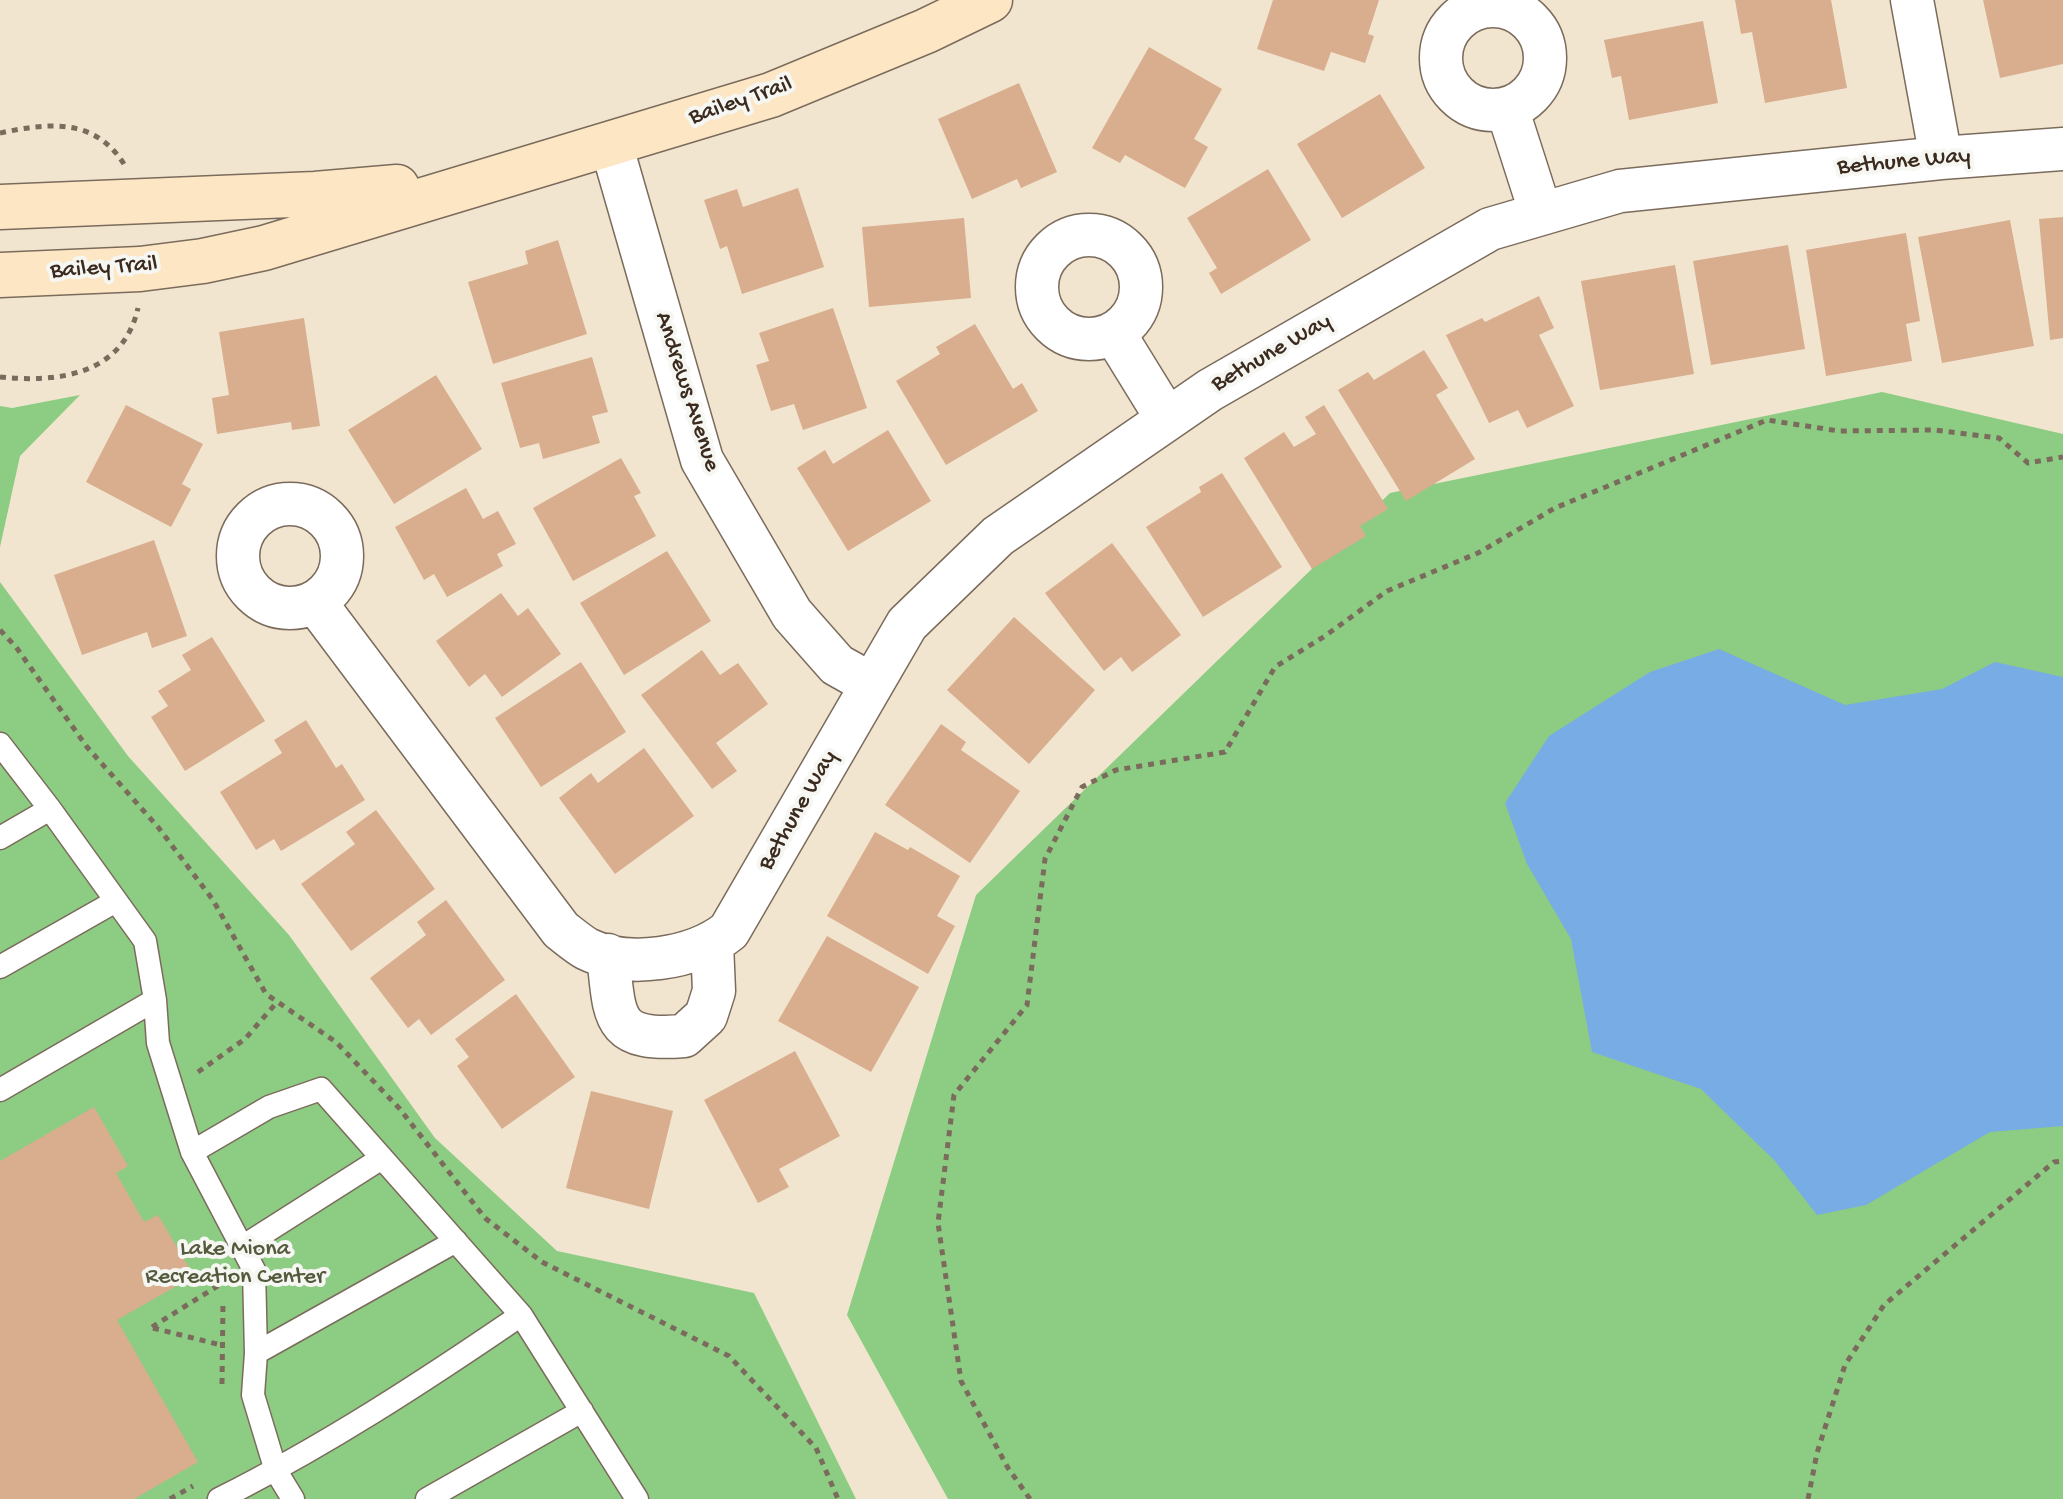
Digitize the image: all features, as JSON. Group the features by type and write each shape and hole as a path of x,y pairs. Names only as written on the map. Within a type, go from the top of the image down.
{"street":[{"name":"Bailey Trail","path":"0,275 140,269 203,261 264,248 771,95 926,31 990,0"},
{"path":"1912,0 1941,158"},
{"path":"1507,108 1541,214"},
{"name":"Andrews Avenue","path":"611,144 702,460 792,614 837,665 871,684"},
{"name":"Bethune Way","path":"712,944 729,931 907,624 998,536 1210,390 1490,229 1620,191 1941,158 2063,149"},
{"name":"Bailey Trail","path":"0,207 315,194 483,180"},
{"path":"1114,333 1167,419"},
{"path":"315,602 561,930 587,949 624,959 678,956 712,944 714,991 706,1016 684,1036 641,1037 625,1026 614,1009 608,955"}],"lane":[{"path":"0,744 145,941 155,1000 158,1043 168,1082 192,1152 254,1270 256,1353 253,1395 276,1471 293,1499"},
{"path":"0,838 50,809"},
{"path":"0,967 116,901"},
{"path":"0,1090 155,1000"},
{"path":"192,1152 269,1107 321,1089 521,1315 637,1499"},
{"path":"242,1247 382,1158"},
{"path":"256,1353 456,1241"},
{"path":"219,1499 276,1471 416,1387 521,1315"},
{"path":"427,1499 582,1411"}],"path":[{"path":"1030,1499 1008,1468 961,1381 938,1223 954,1095 1027,1005 1045,859 1082,787 1116,770 1225,752 1275,667 1325,636 1387,591 1478,553 1555,508 1767,420 1839,431 1948,431 1999,438 2028,463 2063,457"},
{"path":"0,630 16,647 87,747 158,827 213,900 266,994 336,1042 399,1108 485,1218 542,1262 729,1356 816,1448 838,1499"},
{"path":"168,1082 189,1077 245,1039 277,1002"},
{"path":"1808,1499 1817,1453 1845,1365 1884,1305 2054,1162 2063,1161"},
{"path":"220,1270 224,1282 222,1394"},
{"path":"221,1345 152,1327 224,1282"},
{"path":"170,1499 203,1480"}],"green space":[{"path":"1882,392 2063,434 2063,1499 948,1499 847,1315 976,895 1390,493"},
{"path":"80,395 20,456 0,547 0,406 12,408"},
{"name":"Lake Miona Recreation Center","path":"0,582 128,756 289,935 435,1138 557,1251 754,1293 856,1499 0,1499"}],"water":[{"path":"1719,649 1845,705 1942,689 1995,662 2063,677 2063,1126 1990,1132 1866,1205 1817,1215 1775,1161 1701,1089 1592,1052 1571,939 1527,864 1505,803 1549,736 1650,672"}],"building":[{"path":"1273,0 1379,0 1368,34 1374,36 1365,63 1331,52 1324,71 1257,49"},
{"path":"1735,0 1831,0 1847,88 1765,103 1752,32 1741,34"},
{"path":"1983,0 2063,0 2063,64 2000,78"},
{"path":"1703,21 1718,103 1629,120 1621,76 1612,78 1604,40"},
{"path":"1149,47 1222,89 1194,139 1208,147 1185,188 1125,155 1120,163 1092,148"},
{"path":"1019,83 1057,172 1021,188 1017,179 972,199 938,119"},
{"path":"1380,94 1425,168 1342,218 1297,144"},
{"path":"1268,169 1311,240 1221,294 1209,273 1217,268 1187,218"},
{"path":"798,188 824,267 742,294 727,246 720,249 704,200 737,189 743,207"},
{"path":"2063,217 2063,338 2050,340 2039,219"},
{"path":"964,218 971,298 869,307 862,227"},
{"path":"2010,220 2034,346 1942,363 1918,237"},
{"path":"1906,233 1920,321 1906,324 1912,361 1826,376 1806,250"},
{"path":"558,240 587,334 493,364 468,282 528,264 525,251"},
{"path":"1788,245 1805,349 1711,365 1693,261"},
{"path":"1675,265 1694,374 1600,390 1581,281"},
{"path":"1539,296 1554,328 1539,335 1574,406 1527,428 1518,410 1489,423 1446,335 1482,318 1485,322"},
{"path":"833,308 867,408 803,430 794,404 771,411 756,365 769,361 759,333"},
{"path":"304,318 320,426 292,430 291,422 217,434 212,398 229,395 219,332"},
{"path":"975,324 1013,389 1022,383 1038,411 946,465 896,381 940,354 936,347"},
{"path":"1424,350 1448,388 1436,395 1475,459 1406,501 1338,390 1368,372 1374,380"},
{"path":"592,357 608,412 592,416 600,443 543,459 539,443 520,448 501,383"},
{"path":"436,375 482,449 394,504 348,430"},
{"path":"126,405 203,444 182,484 191,489 171,527 86,482"},
{"path":"1324,405 1388,509 1360,526 1366,536 1312,569 1244,458 1284,432 1294,447 1316,434 1305,417"},
{"path":"888,430 931,501 848,551 797,468 825,450 833,464"},
{"path":"621,458 641,493 634,496 656,536 573,581 533,508"},
{"path":"1222,473 1282,567 1203,617 1146,527 1201,492 1199,487"},
{"path":"466,488 483,519 498,511 516,544 497,554 503,566 447,597 434,574 424,580 395,527"},
{"path":"154,540 187,636 152,648 147,632 82,655 54,575"},
{"path":"1112,543 1181,635 1132,672 1121,657 1104,671 1045,593"},
{"path":"667,551 711,621 624,675 580,603"},
{"path":"501,593 518,616 528,608 561,654 502,697 485,674 469,687 436,641"},
{"path":"1014,617 1095,690 1029,764 947,690"},
{"path":"212,637 265,721 185,771 151,717 168,706 158,691 191,670 182,655"},
{"path":"702,650 720,675 738,663 768,704 716,743 737,771 712,789 641,695"},
{"path":"581,662 626,732 541,787 495,718"},
{"path":"306,720 336,768 342,764 365,800 281,851 274,839 256,850 220,792 282,753 274,740"},
{"path":"941,724 966,742 961,750 1020,791 970,863 885,805"},
{"path":"644,748 694,816 615,874 559,798 591,773 598,783"},
{"path":"376,810 435,889 351,951 301,884 355,844 346,832"},
{"path":"875,832 908,850 910,847 960,876 937,916 955,926 928,974 827,916"},
{"path":"446,900 505,980 431,1035 419,1019 408,1028 370,978 426,935 417,922"},
{"path":"827,936 919,987 871,1072 778,1021"},
{"path":"516,994 575,1077 502,1129 457,1066 469,1057 455,1039"},
{"path":"795,1051 840,1136 779,1169 789,1187 758,1203 704,1100"},
{"path":"591,1091 673,1111 649,1209 566,1188"},
{"path":"94,1107 128,1166 116,1173 144,1222 158,1215 194,1276 117,1320 198,1462 134,1499 0,1499 0,1161"}]}
